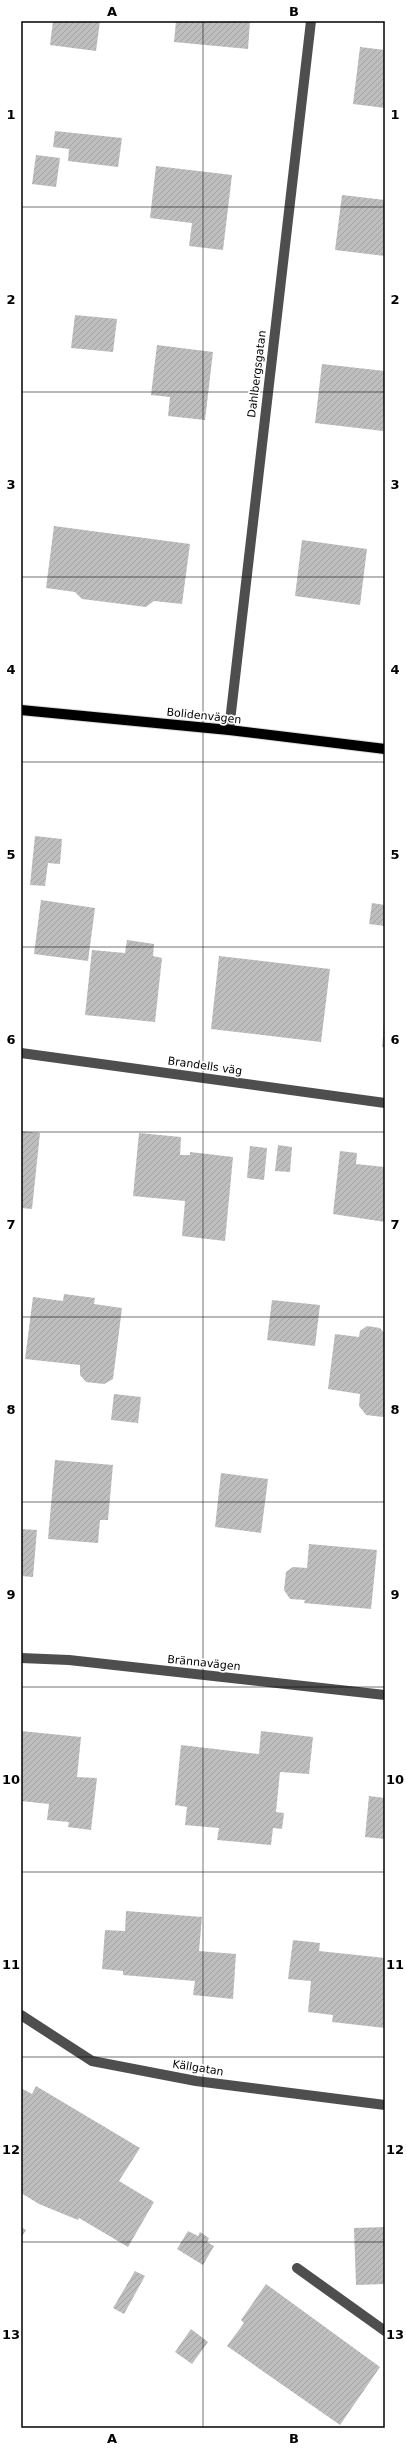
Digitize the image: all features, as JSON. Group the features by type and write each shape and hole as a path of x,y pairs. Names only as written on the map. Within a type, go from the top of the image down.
{"main road":[{"name":"Bolidenvägen","path":"21,710 229,730 385,749"}],"street":[{"name":"Dahlbergsgatan","path":"229,730 311,21"},
{"name":"Brandells väg","path":"21,1053 385,1103"},
{"name":"Brännavägen","path":"21,1658 69,1660 385,1695"},
{"name":"Källgatan","path":"21,2015 92,2061 196,2081 385,2106"},
{"path":"297,2268 385,2331"}],"building":[{"path":"53,21 100,21 96,51 50,45"},
{"path":"176,21 250,21 248,49 174,42"},
{"path":"360,47 385,50 385,108 353,104"},
{"path":"55,131 122,138 118,167 68,161 69,149 53,147"},
{"path":"36,155 60,158 56,187 32,184"},
{"path":"156,166 232,175 223,250 189,246 192,223 150,218"},
{"path":"342,195 385,200 385,256 335,250"},
{"path":"75,315 117,319 113,352 71,348"},
{"path":"157,345 213,352 205,420 168,416 170,397 151,395"},
{"path":"322,364 385,371 383,431 315,423"},
{"path":"54,526 190,544 182,604 154,601 146,607 82,599 75,592 46,588"},
{"path":"302,540 367,549 360,605 295,596"},
{"path":"35,836 62,839 60,864 48,863 45,886 30,885"},
{"path":"41,900 95,908 88,961 34,954"},
{"path":"372,903 385,905 385,926 369,924"},
{"path":"127,940 154,944 153,956 162,958 155,1022 85,1015 92,950 125,953"},
{"path":"219,956 330,969 321,1042 211,1029"},
{"path":"385,1026 385,1048 382,1047"},
{"path":"21,1131 40,1133 32,1209 21,1208"},
{"path":"139,1133 181,1137 180,1155 190,1155 190,1152 233,1157 225,1241 182,1236 185,1201 133,1196"},
{"path":"278,1145 292,1147 290,1172 275,1171"},
{"path":"250,1146 267,1148 264,1180 247,1178"},
{"path":"340,1151 357,1153 356,1164 385,1167 385,1222 333,1214"},
{"path":"64,1294 95,1298 94,1304 122,1308 113,1379 104,1384 86,1382 80,1375 80,1365 25,1359 33,1297 63,1301"},
{"path":"272,1300 320,1305 315,1346 267,1340"},
{"path":"367,1326 380,1328 385,1334 385,1415 383,1417 366,1415 359,1406 360,1394 328,1389 335,1334 359,1337 360,1331"},
{"path":"114,1394 141,1397 138,1423 111,1420"},
{"path":"55,1460 113,1465 108,1520 100,1520 98,1543 48,1539"},
{"path":"221,1473 268,1479 261,1533 215,1527"},
{"path":"21,1529 37,1530 33,1577 21,1576"},
{"path":"309,1544 377,1550 371,1609 304,1603 305,1600 290,1599 284,1590 286,1572 293,1567 307,1568"},
{"path":"21,1731 81,1737 77,1777 97,1778 91,1830 68,1827 69,1822 47,1820 49,1804 21,1801"},
{"path":"261,1731 313,1737 309,1774 280,1772 276,1812 284,1813 282,1829 273,1828 271,1845 217,1840 219,1828 185,1825 187,1807 175,1805 181,1745 259,1754"},
{"path":"369,1796 385,1798 385,1839 365,1837"},
{"path":"126,1911 202,1917 199,1951 236,1954 233,1999 193,1995 195,1981 123,1975 123,1971 102,1969 105,1930 125,1931"},
{"path":"293,1940 320,1943 319,1951 385,1958 385,2028 332,2022 333,2015 308,2012 311,1981 288,1979"},
{"path":"36,2086 140,2148 119,2181 154,2202 128,2247 79,2218 78,2220 39,2204 21,2193 21,2088 32,2094"},
{"path":"21,2227 26,2230 21,2238"},
{"path":"385,2227 385,2284 356,2285 354,2228"},
{"path":"188,2231 198,2236 200,2232 209,2238 207,2242 214,2246 203,2265 177,2249"},
{"path":"135,2271 145,2276 124,2314 113,2308"},
{"path":"266,2284 380,2367 340,2425 227,2346 244,2323 241,2320"},
{"path":"191,2329 208,2342 192,2364 175,2352"}]}
